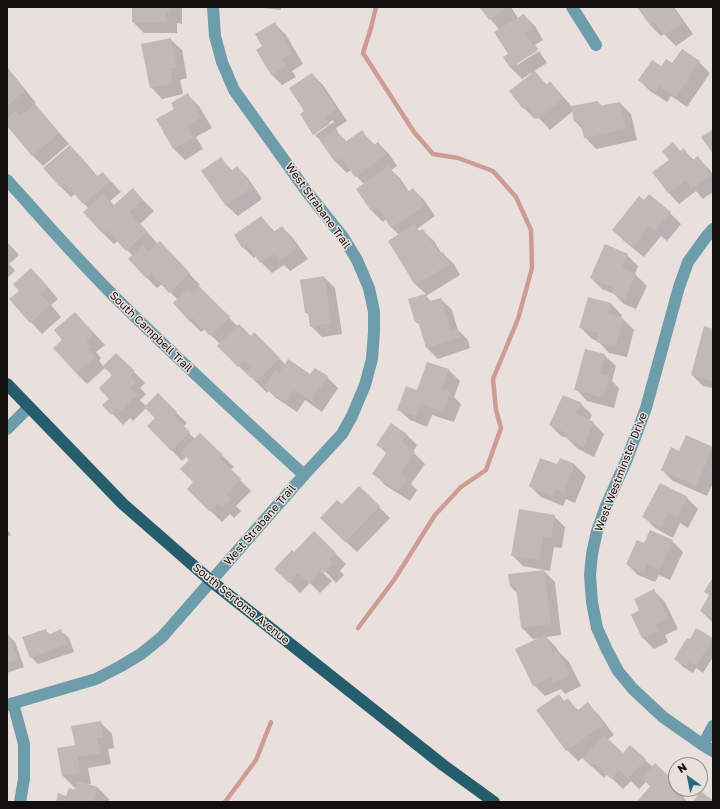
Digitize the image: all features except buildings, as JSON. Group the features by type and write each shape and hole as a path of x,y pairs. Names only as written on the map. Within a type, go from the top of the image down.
{"main road":[{"name":"South Sertoma Avenue","path":"7,384 124,504 211,581 443,765 494,802"}],"street":[{"name":"West Strabane Trail","path":"10,704 96,679 141,654 162,637 342,434 352,416 365,385 372,359 374,332 374,312 369,288 357,260 343,237 307,192 234,90 222,62 215,36 213,7"},
{"path":"572,7 596,45"},
{"name":"South Campbell Trail","path":"7,180 56,235 122,304 229,407 304,476"},
{"name":"West Westminster Drive","path":"708,748 663,717 633,689 618,671 597,628 592,602 590,575 592,554 597,531 606,506 627,459 646,408 679,288 688,262 713,229"},
{"path":"7,429 28,406"},
{"path":"10,704 24,744 24,779 20,802"},
{"path":"708,748 713,726"}],"waterway":[{"path":"358,628 394,580 435,515 461,487 486,470 501,428 496,410 493,379 518,319 532,268 531,230 516,197 493,171 458,158 433,154 414,132 363,53 376,7"},
{"path":"225,802 256,760 271,722"}]}
